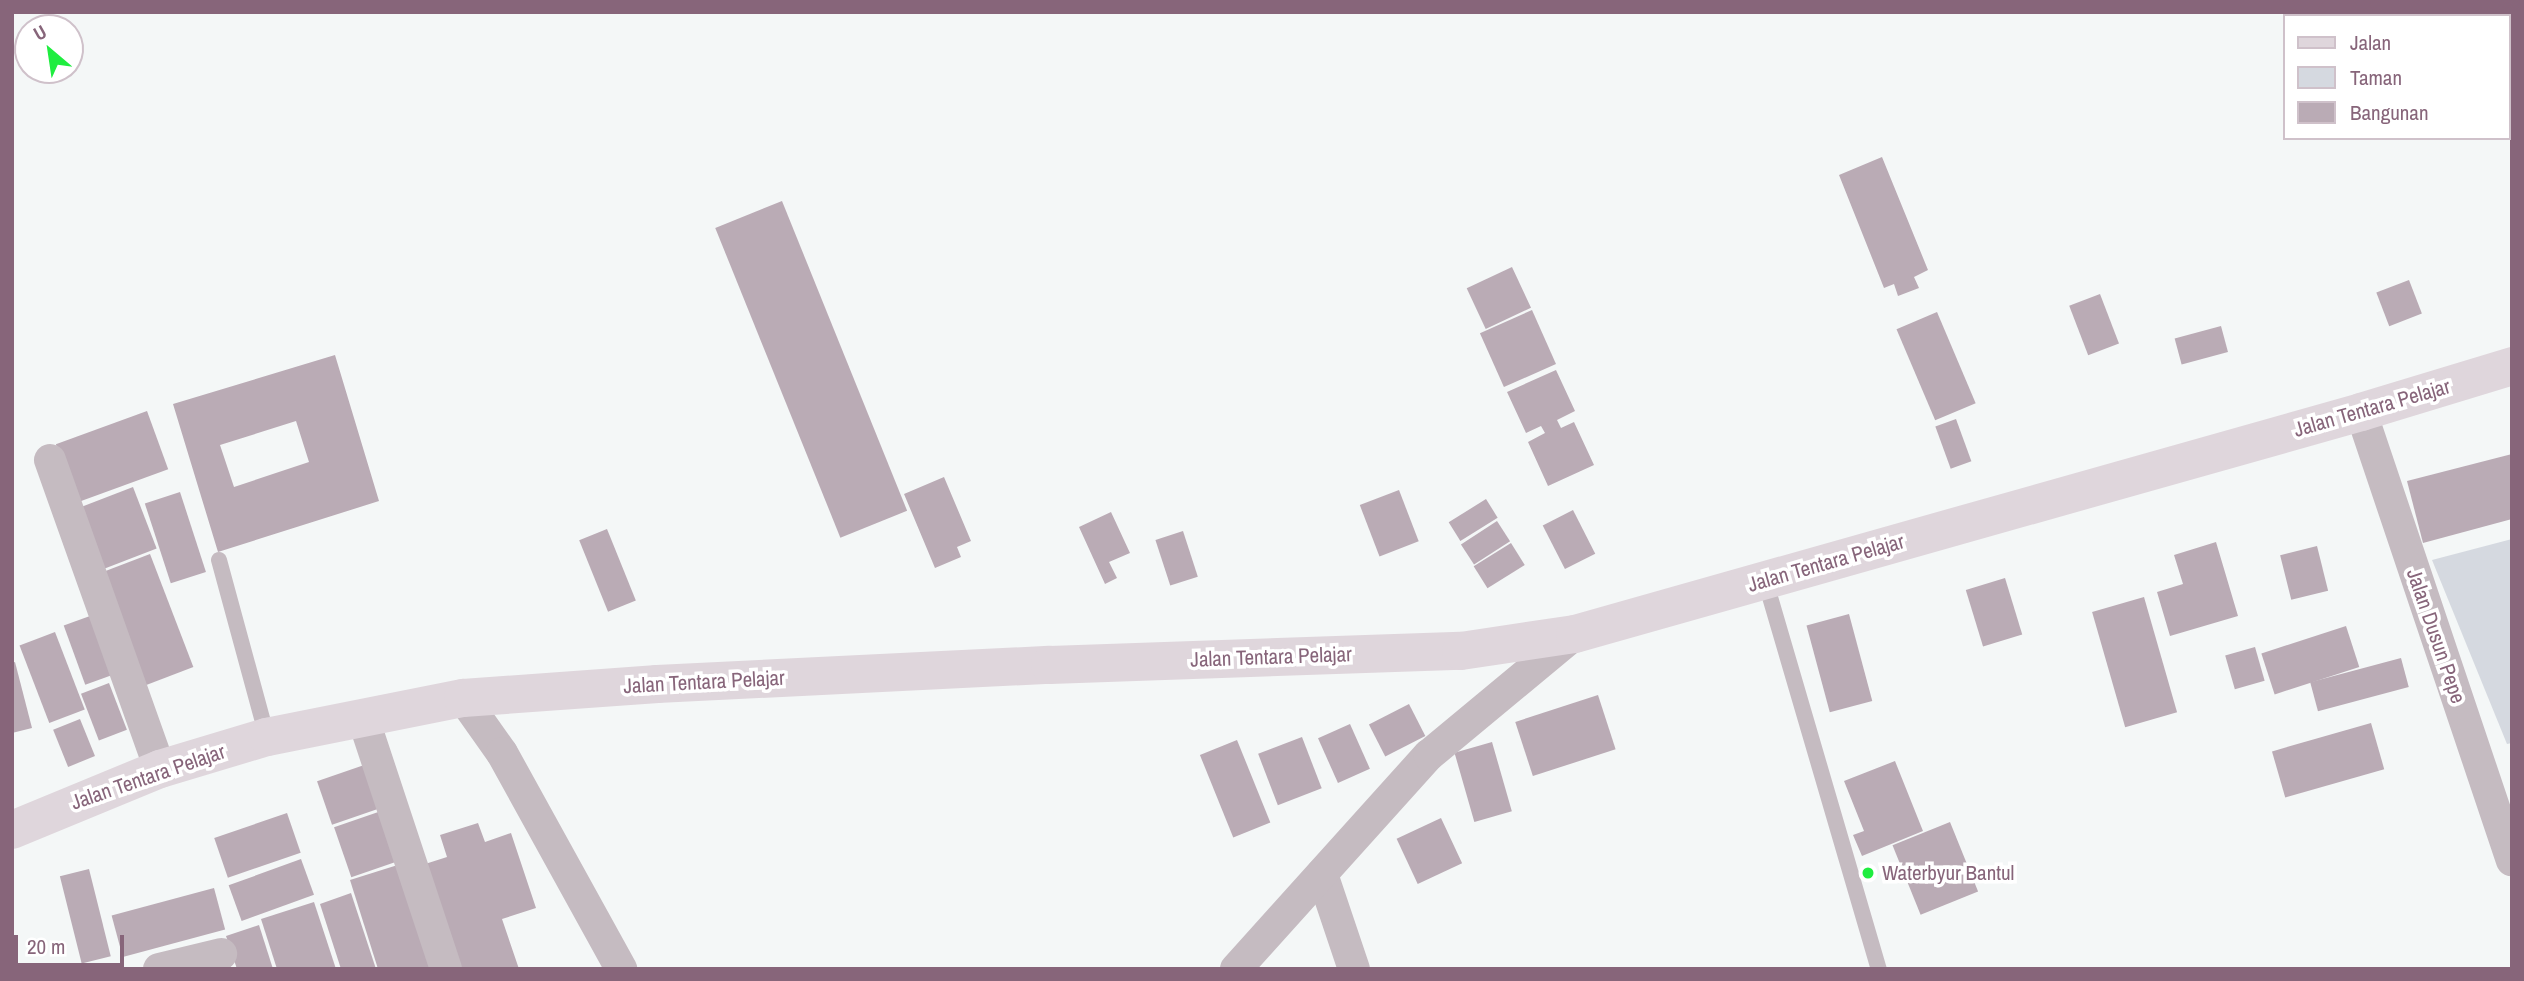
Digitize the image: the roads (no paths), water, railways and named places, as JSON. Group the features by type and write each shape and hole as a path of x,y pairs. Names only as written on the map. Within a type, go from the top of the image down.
{"main road":[{"name":"Jalan Tentara Pelajar","path":"12,830 160,769 267,737 463,698 657,684 1036,665 1461,651 1575,634 2361,412 2512,366"}],"street":[{"name":"Jalan Dusun Pepe","path":"2361,412 2512,860"},
{"path":"50,460 160,769"},
{"path":"1236,969 1429,755 1575,634"},
{"path":"463,698 502,753 621,969"},
{"path":"363,718 446,969"},
{"path":"1322,874 1354,969"},
{"path":"159,969 221,954"}],"lane":[{"path":"219,560 267,737"},
{"path":"1765,580 1879,969"}],"place":[{"name":"Waterbyur Bantul","path":"1868,873"}]}
